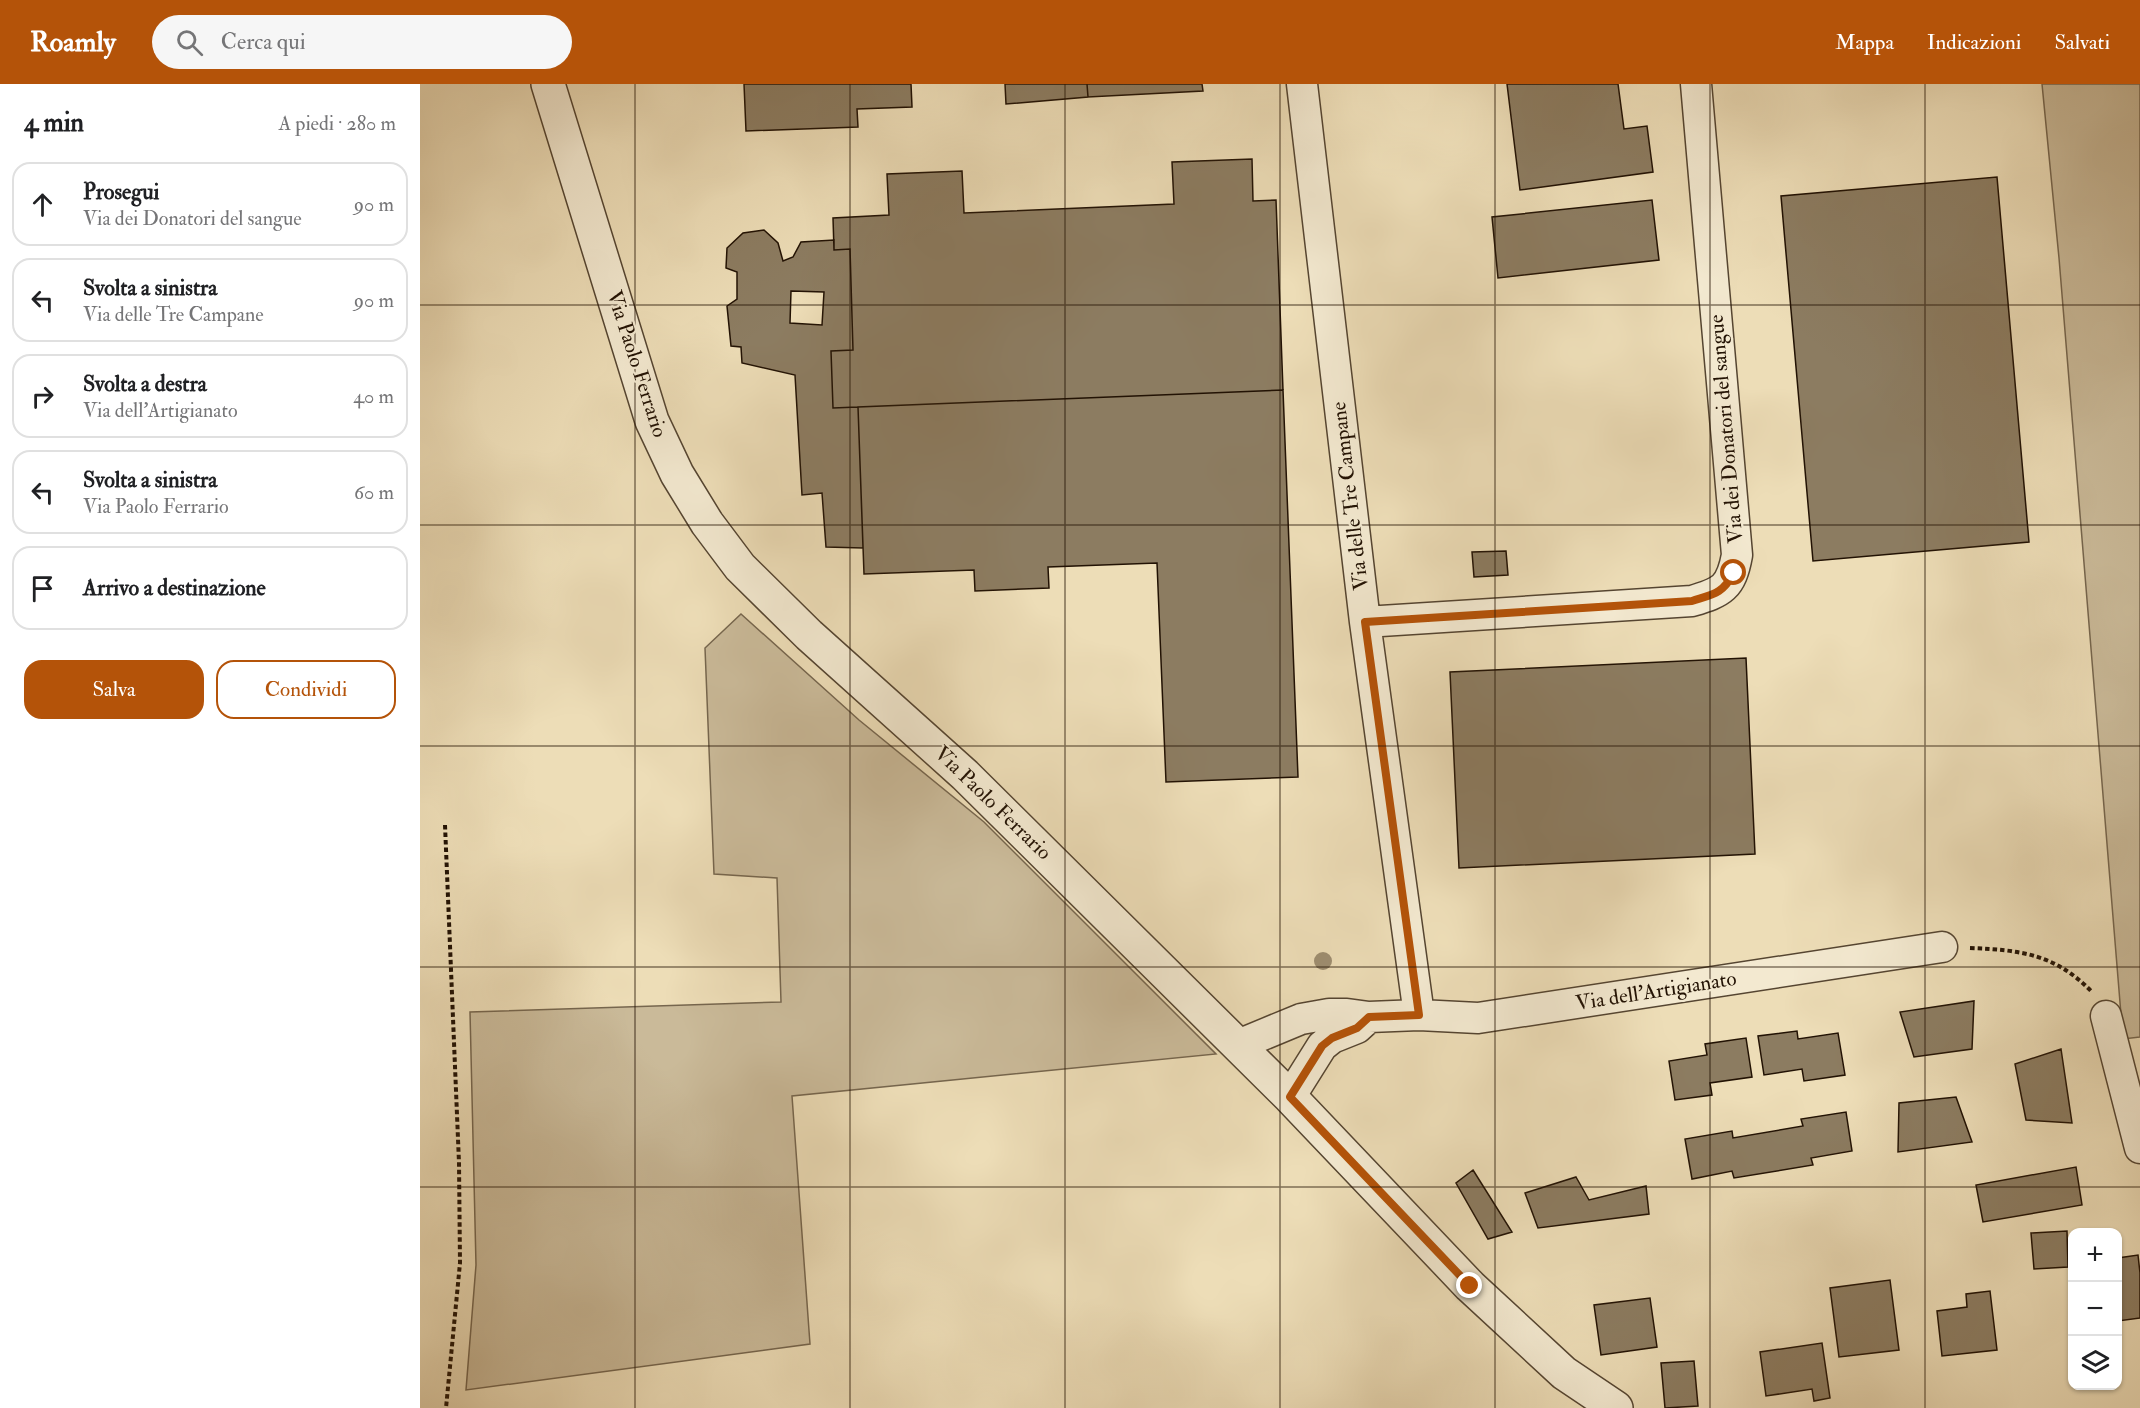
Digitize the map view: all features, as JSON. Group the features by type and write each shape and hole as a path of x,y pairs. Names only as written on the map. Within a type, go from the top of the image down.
{"street":[{"name":"Via Paolo Ferrario","path":"548,84 652,421 677,474 707,523 740,567 786,612 965,775 1238,1044 1470,1286 1564,1373 1616,1408"},
{"name":"Via delle Tre Campane","path":"1302,84 1365,622 1419,1015"},
{"name":"Via dei Donatori del sangue","path":"1365,622 1692,601 1712,595 1726,587 1734,573 1737,555 1696,84"},
{"name":"Via dell'Artigianato","path":"1238,1044 1301,1019 1347,1014 1369,1017 1419,1015 1478,1018 1942,947"},
{"path":"2106,1016 2140,1148"},
{"path":"1290,1097 1322,1046 1332,1038 1357,1028 1369,1017"}],"path":[{"path":"445,825 459,1163 460,1263 446,1408"},
{"path":"1942,947 2016,950 2058,964 2098,998 2106,1016"}],"shaded area":[{"path":"2042,84 2140,84 2140,1037 2123,1039 2059,258"},
{"path":"741,614 859,720 984,822 1216,1054 792,1096 810,1344 466,1390 476,1265 470,1012 781,1002 777,878 714,874 705,648"}],"building":[{"path":"744,84 911,84 912,107 857,109 858,127 746,131"},
{"path":"1005,84 1087,84 1088,97 1006,104"},
{"path":"1087,84 1202,84 1203,91 1088,97"},
{"path":"1507,84 1618,84 1624,129 1647,126 1653,172 1520,190"},
{"path":"1252,159 1253,201 1276,200 1283,390 833,408 831,351 853,350 850,249 834,250 833,218 889,215 887,174 962,171 964,213 1174,204 1172,162"},
{"path":"1997,177 2029,542 1813,561 1781,196"},
{"path":"1652,200 1659,260 1498,278 1492,217"},
{"path":"764,230 778,243 783,261 793,257 801,242 834,240 834,250 850,249 853,350 831,351 833,408 858,407 863,548 826,547 822,493 802,495 795,375 742,363 741,347 731,346 727,306 737,299 737,272 726,268 727,248 743,233","holes":["791,291 824,292 822,325 790,323"]},
{"path":"1283,390 1298,777 1166,782 1157,563 1048,567 1049,588 975,591 974,570 864,574 858,407"},
{"path":"1506,551 1508,575 1474,577 1472,552"},
{"path":"1746,658 1755,854 1459,868 1450,672"},
{"path":"1974,1001 1972,1049 1914,1057 1900,1012"},
{"path":"1797,1031 1798,1039 1838,1033 1845,1075 1804,1081 1802,1069 1764,1075 1758,1036"},
{"path":"1746,1038 1752,1077 1710,1083 1712,1095 1675,1100 1669,1061 1707,1055 1705,1044"},
{"path":"2061,1049 2072,1123 2026,1120 2015,1064"},
{"path":"1956,1097 1972,1142 1898,1152 1899,1103"},
{"path":"1846,1112 1852,1151 1811,1158 1813,1165 1734,1178 1732,1171 1692,1179 1685,1139 1732,1131 1733,1138 1803,1126 1801,1119"},
{"path":"2076,1167 2082,1205 1983,1222 1976,1185"},
{"path":"1473,1170 1512,1232 1488,1239 1456,1183"},
{"path":"1576,1177 1589,1200 1646,1186 1649,1214 1538,1228 1525,1193"},
{"path":"2067,1231 2068,1267 2034,1269 2031,1233"},
{"path":"2138,1255 2140,1318 2122,1320 2122,1257"},
{"path":"1890,1280 1899,1350 1839,1357 1830,1288"},
{"path":"1990,1291 1997,1350 1942,1356 1937,1311 1967,1307 1966,1294"},
{"path":"1650,1298 1657,1347 1601,1355 1594,1305"},
{"path":"1822,1343 1830,1398 1814,1401 1812,1389 1766,1396 1760,1352"},
{"path":"1694,1361 1698,1406 1665,1408 1661,1363"}],"route":[{"path":"1470,1286 1290,1097 1322,1046 1332,1038 1357,1028 1369,1017 1419,1015 1365,622 1692,601 1712,595 1726,587 1734,573"}]}
